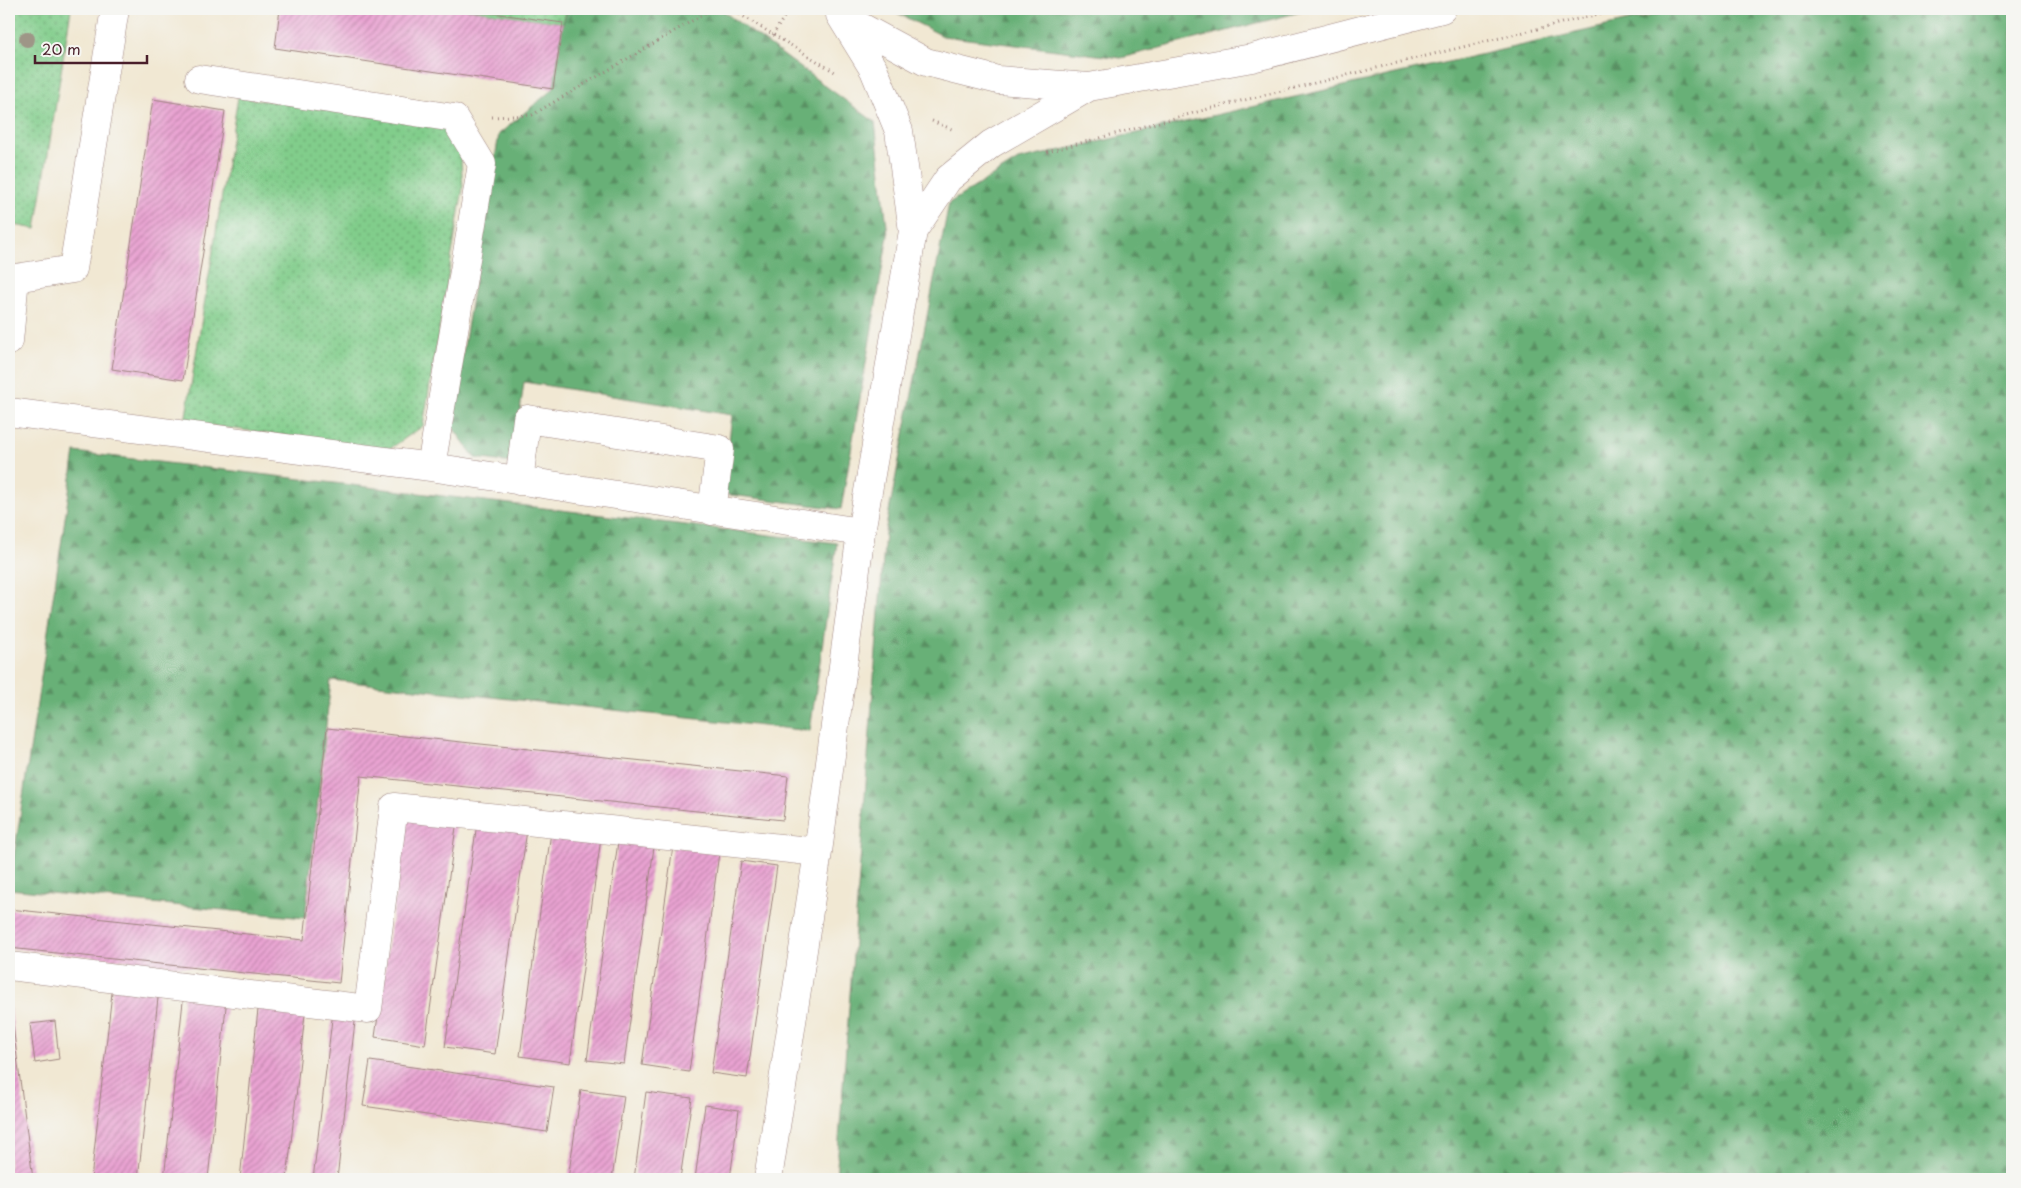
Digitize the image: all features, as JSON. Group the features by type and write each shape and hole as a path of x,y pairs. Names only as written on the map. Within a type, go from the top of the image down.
{"street":[{"path":"9,342 12,277 73,269 115,9"},
{"path":"836,12 926,62 998,80 1089,87 1252,58 1442,9"},
{"path":"768,1179 818,852 861,532 913,231 899,131 874,70 836,12"},
{"path":"199,79 454,118 482,164 431,467"},
{"path":"913,231 948,179 991,144 1089,87"},
{"path":"9,412 431,467 712,511 861,532"},
{"path":"519,481 527,419 720,449 712,511"},
{"path":"9,966 368,1009 394,807 818,852"}],"path":[{"path":"454,118 532,115 712,9"},
{"path":"773,35 788,9"}],"green space":[{"path":"9,9 71,9 36,229 9,224"},
{"path":"464,9 567,9 563,23"},
{"path":"568,9 720,9 875,122 888,235 841,509 723,494 732,415 524,382 513,463 475,458 451,425 499,134 553,89 563,23"},
{"path":"889,9 1312,9 1121,58 943,36"},
{"path":"1681,9 2012,9 2012,1179 836,1179 885,532 949,203 1018,160"},
{"path":"238,97 442,126 460,147 463,188 423,426 388,450 185,422"},
{"path":"75,452 837,543 810,731 331,680 305,918 9,889"}],"building":[{"path":"280,9 464,9 563,23 553,89 275,48"},
{"path":"153,99 225,111 183,380 112,369"},
{"path":"327,728 788,776 783,820 361,776 339,983 9,948 9,909 304,940"},
{"path":"407,813 457,820 425,1045 375,1037"},
{"path":"477,823 527,830 495,1054 445,1047"},
{"path":"551,832 601,838 570,1063 520,1056"},
{"path":"618,842 654,847 624,1064 587,1060"},
{"path":"673,846 719,853 689,1072 642,1065"},
{"path":"741,861 777,866 747,1078 711,1073"},
{"path":"113,984 159,989 138,1179 91,1179"},
{"path":"184,992 227,997 208,1179 164,1179"},
{"path":"259,1000 306,1005 287,1179 240,1179"},
{"path":"10,1003 33,1179 9,1179"},
{"path":"333,1011 356,1013 337,1179 313,1179"},
{"path":"55,1021 59,1059 35,1063 30,1024"},
{"path":"370,1061 554,1087 547,1132 363,1106"},
{"path":"581,1090 624,1096 612,1179 568,1179"},
{"path":"646,1092 692,1098 680,1179 634,1179"},
{"path":"705,1105 739,1110 730,1179 695,1179"}]}
